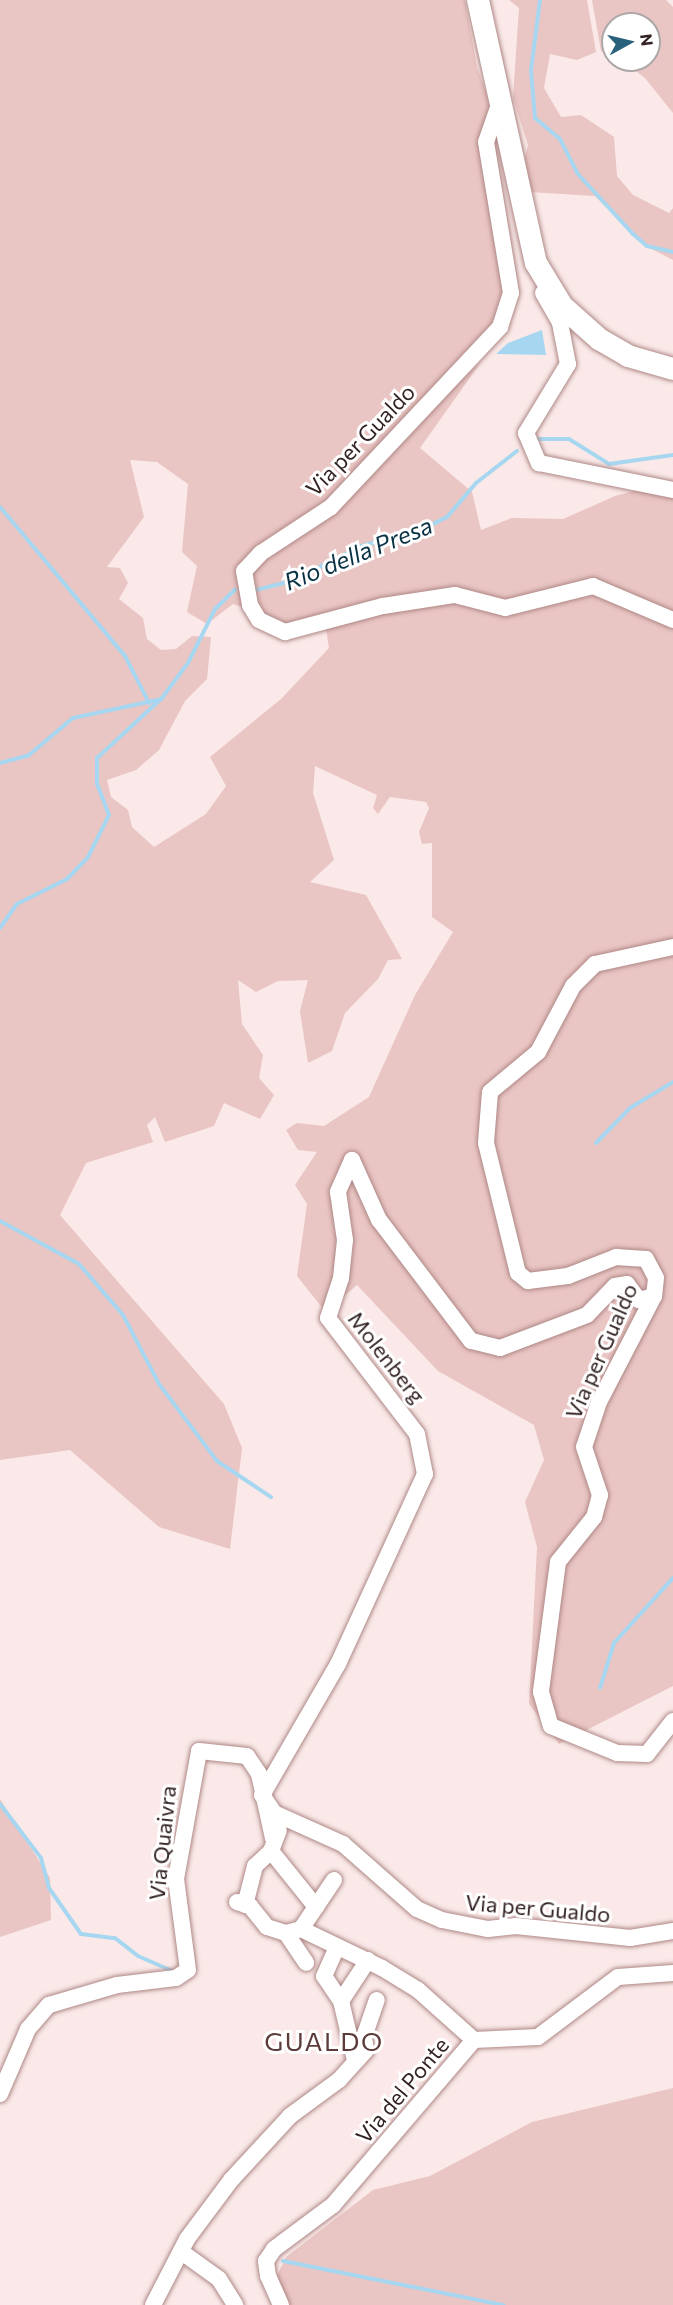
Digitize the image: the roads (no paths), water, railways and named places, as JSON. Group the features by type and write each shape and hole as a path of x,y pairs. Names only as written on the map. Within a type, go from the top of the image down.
{"main road":[{"path":"478,0 536,263 562,306 599,339 628,356 673,369"}],"street":[{"name":"Via per Gualdo","path":"500,102 486,142 511,293 500,327 331,507 261,553 244,571 250,605 259,620 285,632 383,606 455,595 505,608 593,586 673,620"},
{"path":"536,263 539,285 560,323 568,364 526,433 528,444 545,466 654,482 673,490"},
{"name":"Via per Gualdo","path":"673,947 595,964 573,986 538,1052 490,1092 486,1143 518,1273 528,1281 568,1276 616,1257 646,1259 656,1278 654,1296 599,1402 584,1447 600,1495 594,1517 558,1562 541,1692 551,1726 617,1753 647,1754 673,1721"},
{"name":"Molenberg","path":"262,1796 338,1664 425,1474 417,1434 328,1318 341,1278 345,1240 338,1192 352,1160 379,1220 471,1341 500,1348 587,1315 615,1286 627,1284 639,1300 654,1296"},
{"name":"Via Quaivra","path":"0,2094 28,2029 49,2005 117,1985 176,1978 188,1970 176,1879 200,1751 247,1756 259,1774 272,1844"},
{"name":"Via per Gualdo","path":"262,1796 274,1813 288,1817 343,1844 417,1909 442,1920 488,1929 516,1926 619,1937 671,1934"},
{"path":"288,1817 272,1844 255,1866 241,1904 267,1927 293,1931 368,1960 418,1990 474,2040"},
{"path":"272,1844 316,1907"},
{"path":"293,1931 316,1907 334,1880"},
{"path":"293,1931 306,1963"},
{"path":"337,1947 322,1975 341,2001 355,2060"},
{"path":"341,2001 368,1960"},
{"name":"Via del Ponte","path":"281,2305 268,2276 266,2261 274,2249 333,2205 474,2040 538,2037 618,1977 673,1972"},
{"path":"153,2305 183,2253 187,2239 266,2141 366,2050 364,2037 377,2000"},
{"path":"183,2253 219,2279 235,2305"}],"water":[{"path":"542,330 546,355 496,354 508,343"}],"waterway":[{"path":"540,0 531,70 535,118 560,139 577,173 633,234 647,246 673,252"},
{"name":"Rio della Presa","path":"535,439 569,439 609,464 673,455"},
{"name":"Rio della Presa","path":"252,591 289,582 362,546 429,526 447,517 476,483 517,451"},
{"path":"0,507 125,656 149,703"},
{"name":"Rio della Presa","path":"0,928 17,904 67,879 88,857 109,815 97,783 97,758 162,698 188,663 215,609 235,590"},
{"path":"0,763 29,755 73,718 162,699"},
{"path":"596,1143 630,1108 673,1082"},
{"path":"0,1221 79,1264 123,1315 159,1384 217,1461 271,1497"},
{"path":"600,1688 614,1643 673,1578"},
{"path":"0,1804 41,1858 49,1888 81,1934 115,1938 138,1956 177,1973"},
{"path":"283,2261 504,2305"}],"district":[{"name":"GUALDO","path":"324,2041"}]}
